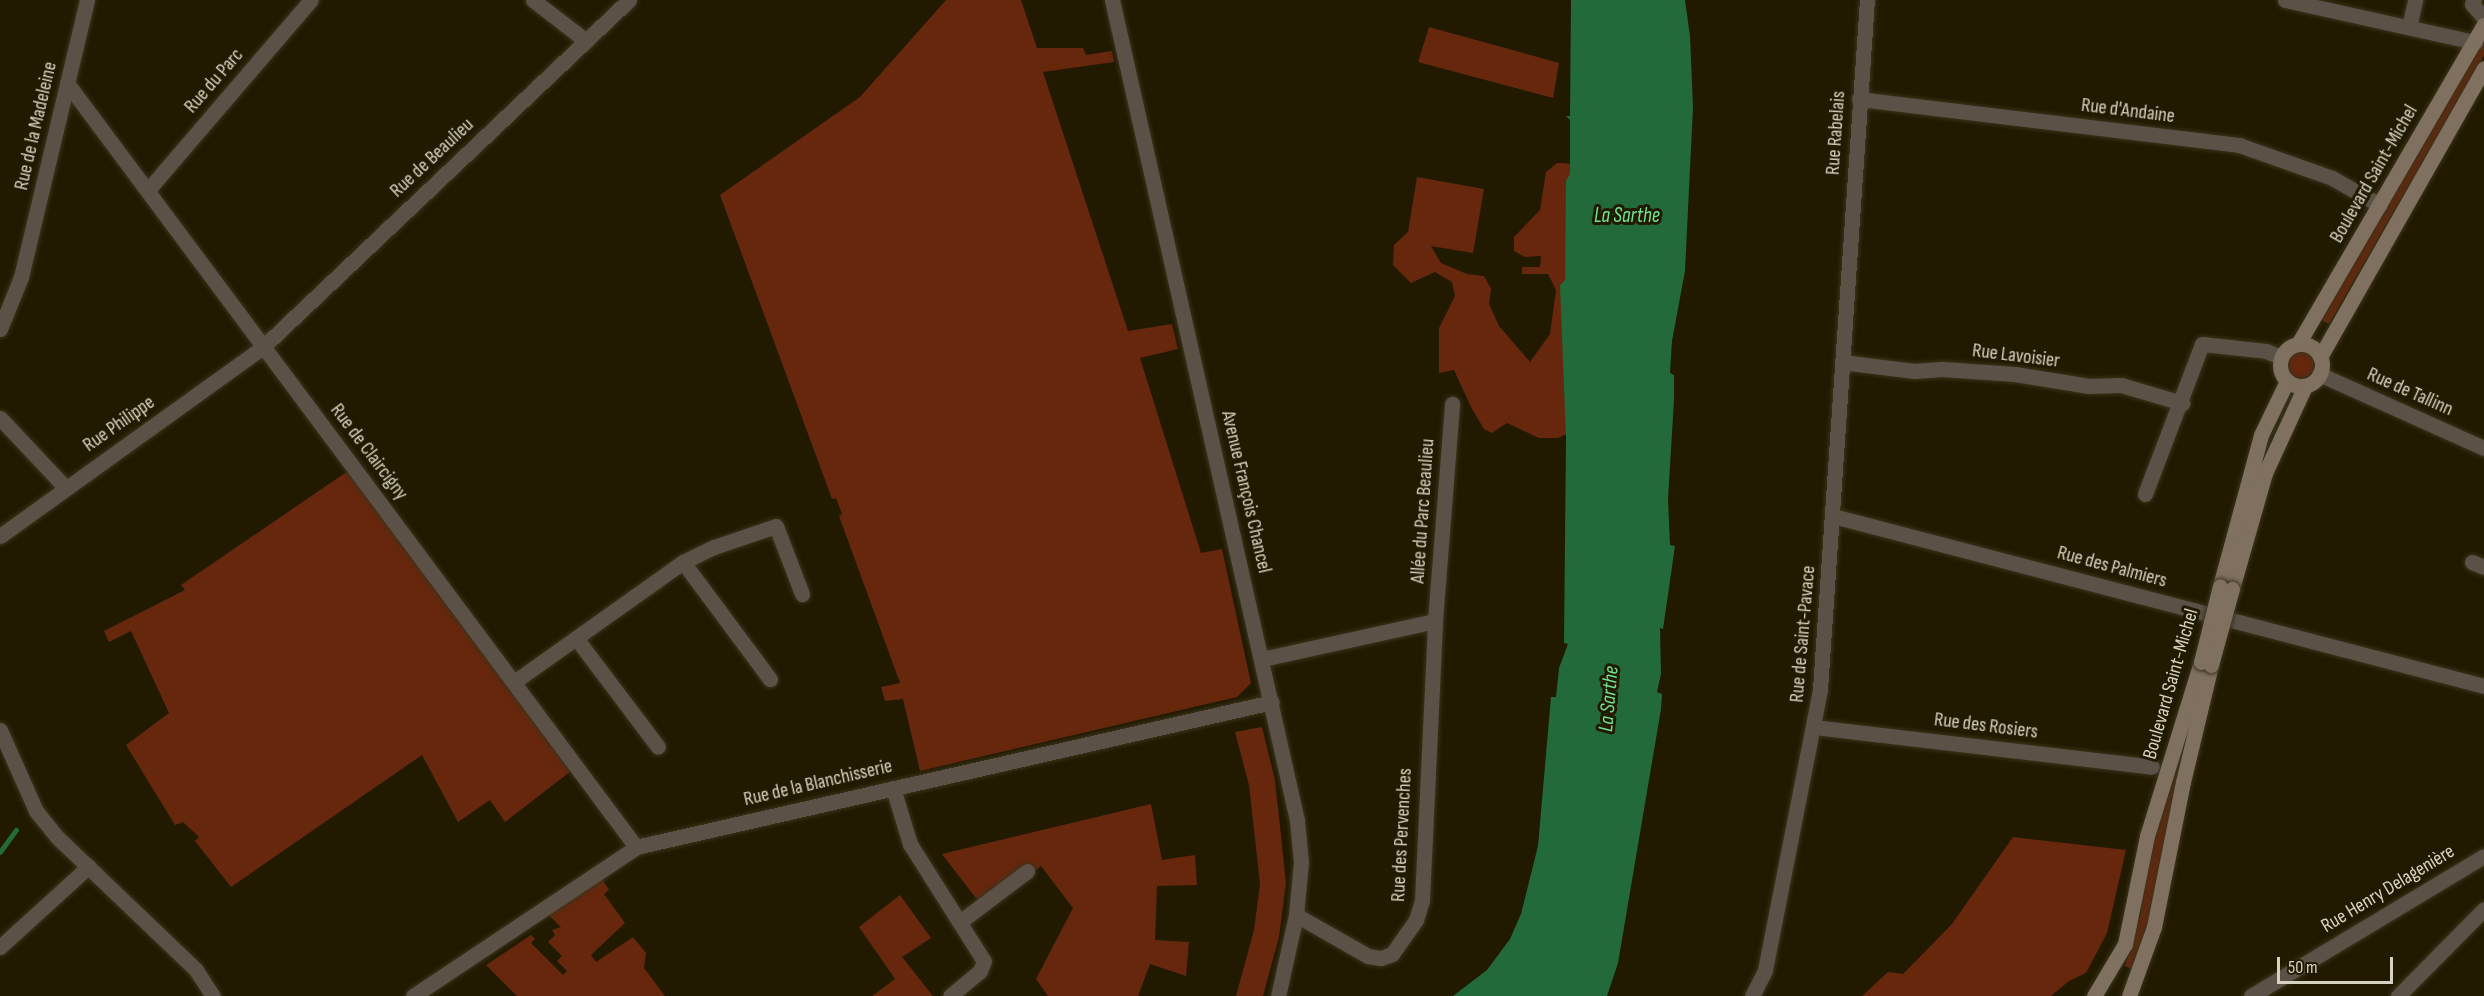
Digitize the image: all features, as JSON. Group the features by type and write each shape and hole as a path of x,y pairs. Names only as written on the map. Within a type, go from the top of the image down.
{"main road":[{"name":"Boulevard Saint-Michel","path":"2298,344 2484,25"},
{"path":"2320,357 2312,346 2298,344 2281,357 2280,372 2287,381 2305,386 2319,375 2320,357 2484,68"},
{"name":"Boulevard Saint-Michel","path":"2129,996 2154,927 2206,663 2261,435 2287,381"},
{"name":"Boulevard Saint-Michel","path":"2226,587 2265,472 2305,386"},
{"name":"Boulevard Saint-Michel","path":"2094,996 2125,944 2147,836 2206,663"}],"street":[{"name":"Rue de la Madeleine","path":"0,329 21,277 87,0"},
{"name":"Rue du Parc","path":"148,190 312,0"},
{"path":"533,0 586,41"},
{"name":"Rue de Beaulieu","path":"264,346 629,0"},
{"name":"Avenue François Chancel","path":"1112,0 1297,820 1301,862 1296,915 1278,996"},
{"name":"Rue Rabelais","path":"1847,268 1867,0"},
{"path":"2285,0 2475,42"},
{"path":"2409,27 2415,0"},
{"path":"2474,0 2472,4 2484,18"},
{"name":"Rue de Claircigny","path":"67,83 636,847"},
{"name":"Rue d'Andaine","path":"1859,99 2239,145 2332,178 2380,205"},
{"name":"Rue de Saint-Pavace","path":"1752,996 1765,970 1814,727 1833,516 1847,268"},
{"path":"2145,494 2182,403 2202,344 2266,351 2281,357"},
{"name":"Rue Philippe","path":"0,536 264,346"},
{"name":"Rue Lavoisier","path":"1842,362 1914,371 1942,369 2015,374 2089,386 2121,385 2182,403"},
{"name":"Rue de Tallinn","path":"2319,375 2484,448"},
{"name":"Allée du Parc Beaulieu","path":"1428,746 1452,404"},
{"path":"0,418 66,488"},
{"name":"Rue des Palmiers","path":"1833,516 2484,686"},
{"path":"514,682 683,562 714,547 776,526 802,594"},
{"path":"683,562 770,679"},
{"path":"1262,659 1435,621"},
{"path":"576,638 658,747"},
{"name":"Rue de la Blanchisserie","path":"413,996 636,847 1272,702"},
{"name":"Rue des Rosiers","path":"1814,727 2152,768"},
{"path":"0,730 36,811 196,970 213,996"},
{"name":"Rue des Pervenches","path":"1296,915 1368,956 1392,954 1416,920 1422,900 1428,746"},
{"path":"893,788 910,844 961,921 984,961 980,971 950,996"},
{"name":"Rue Henry Delagenière","path":"2251,996 2484,856"},
{"path":"0,947 89,866"},
{"path":"961,921 1027,871"},
{"path":"2398,996 2484,909"}],"shaded area":[{"path":"946,0 1021,0 1037,48 1083,48 1086,55 1112,51 1114,62 1043,72 1128,331 1172,324 1178,349 1140,358 1201,553 1222,549 1251,683 1237,697 920,771 903,699 885,701 881,687 900,683 839,516 842,514 836,498 832,499 720,195 860,97"},
{"path":"1429,27 1559,63 1553,98 1418,62"},
{"path":"2484,37 2484,55 2329,324 2321,320"},
{"path":"1557,163 1576,164 1577,429 1558,438 1539,438 1507,423 1492,433 1484,429 1454,370 1439,373 1439,328 1455,296 1452,282 1435,272 1411,283 1393,265 1394,245 1408,232 1417,177 1484,189 1473,253 1431,246 1441,263 1467,274 1484,276 1491,289 1489,304 1499,326 1530,362 1550,334 1556,290 1548,274 1522,274 1522,267 1540,267 1541,256 1525,257 1514,251 1514,237 1540,210 1546,172"},
{"path":"2301,352 2310,356 2314,365 2310,374 2301,378 2292,374 2288,365 2292,356"},
{"path":"348,471 571,771 505,822 490,800 458,822 422,755 231,887 195,841 199,837 183,822 175,825 126,745 169,713 131,631 109,642 104,631 185,590 181,585"},
{"path":"2194,705 2149,925 2132,969 2125,966 2141,913 2144,871"},
{"path":"1262,727 1275,780 1286,883 1279,937 1263,996 1236,996 1254,930 1260,884 1249,785 1235,732"},
{"path":"1151,804 1162,860 1195,855 1197,885 1157,886 1155,940 1189,942 1186,976 1150,964 1138,996 1048,996 1036,979 1073,908 1041,866 985,910 942,854"},
{"path":"2013,837 2126,850 2107,933 2086,973 2069,981 2051,996 1862,996 1888,972 1903,974 1952,924"},
{"path":"601,877 609,890 604,894 625,923 591,955 596,962 633,937 646,953 644,968 665,996 517,996 486,965 531,935 535,939 531,943 563,975 567,971 557,961 562,956 548,942 555,935 552,930 561,927 547,914"},
{"path":"900,895 931,938 902,957 933,996 872,996 895,979 859,927"}],"water":[{"name":"La Sarthe","path":"1571,0 1685,0 1690,36 1693,107 1685,271 1672,341 1670,373 1674,375 1674,400 1668,499 1670,545 1675,546 1663,629 1660,628 1661,674 1657,692 1662,694 1661,709 1618,963 1607,996 1453,996 1487,970 1510,939 1521,914 1538,846 1551,697 1556,697 1559,668 1568,644 1564,643 1566,438 1560,285 1565,280 1566,181 1570,174 1570,120 1566,116 1570,116"}],"waterway":[{"path":"0,852 16,830"}]}
